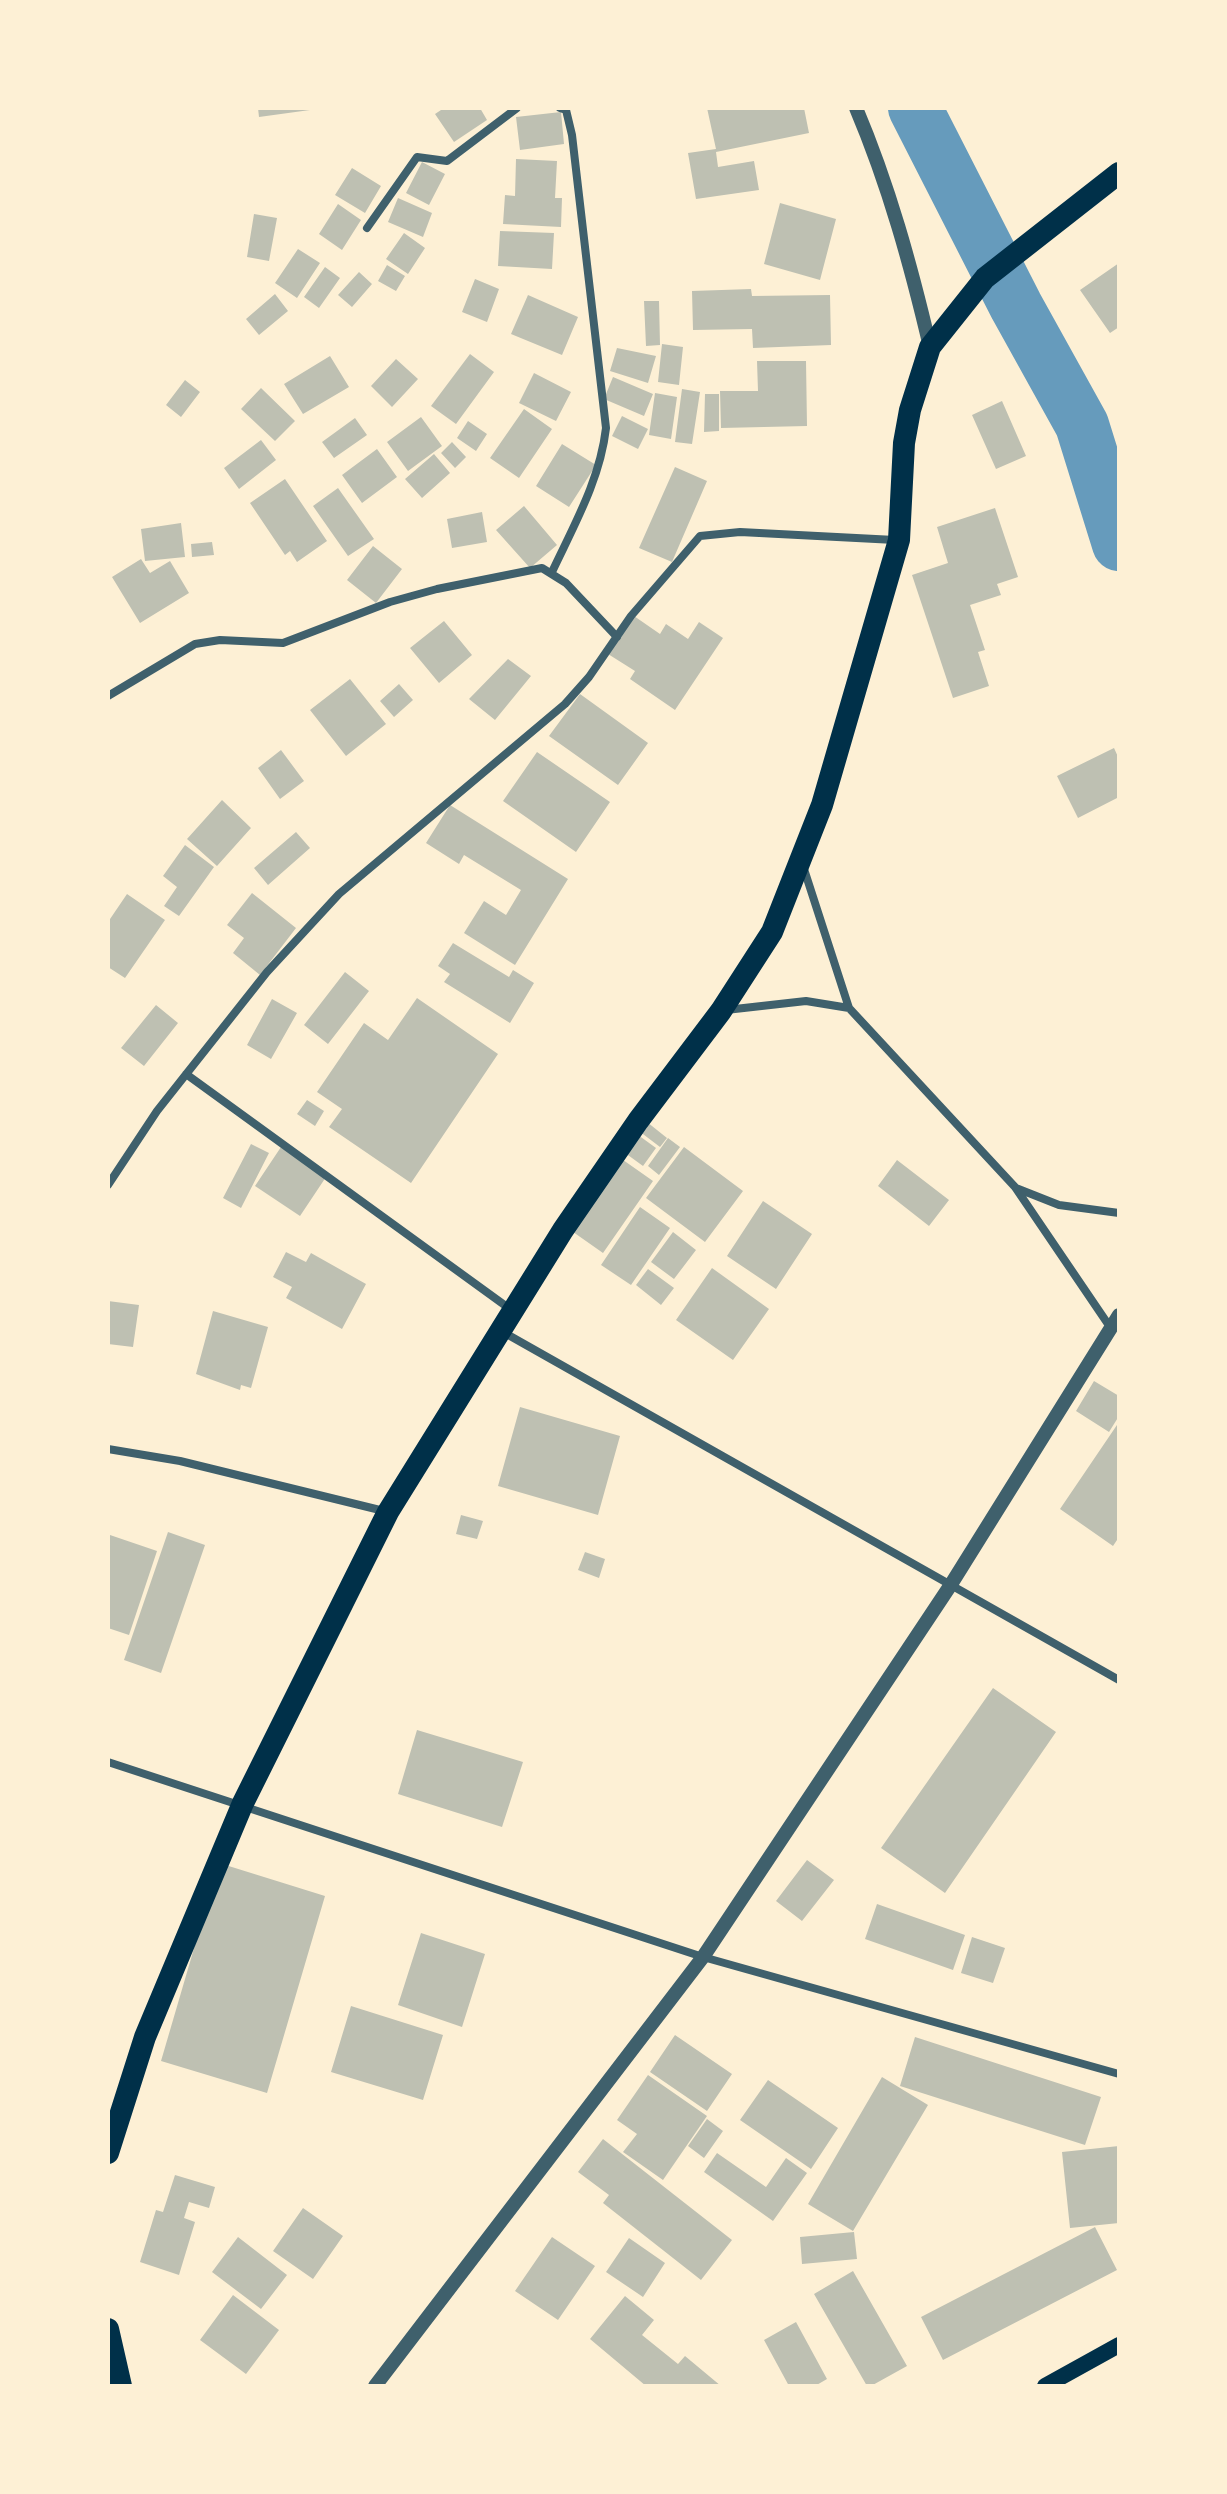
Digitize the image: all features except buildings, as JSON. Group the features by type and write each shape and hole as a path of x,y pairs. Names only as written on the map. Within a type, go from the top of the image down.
{"highway":[{"path":"108,2153 145,2037 243,1803 388,1512 510,1310 638,1121 721,1011 772,932 839,752 899,540 904,443 910,410 930,347 985,278 1119,173"},
{"path":"108,2329 121,2386"}],"main road":[{"path":"1045,2386 1119,2345"}],"street":[{"path":"367,228 417,157 447,161 517,108"},
{"path":"552,572 591,487 603,454 606,428 572,135 566,110 560,108"},
{"path":"856,108 892,204 930,347"},
{"path":"108,1185 186,1074 267,972 339,894 565,704 589,677 631,616 700,536 740,532 899,540"},
{"path":"108,696 195,644 220,640 283,643 390,602 437,589 542,568 552,572 617,637"},
{"path":"375,2386 703,1957 950,1586 1114,1321 1015,1187 849,1008 801,860"},
{"path":"721,1011 806,1001 849,1008"},
{"path":"186,1074 510,1310"},
{"path":"1015,1187 1059,1205 1119,1213"},
{"path":"499,1330 1119,1680"},
{"path":"108,1449 180,1461 388,1512"},
{"path":"108,1762 243,1803 703,1957 1119,2074"}],"waterway":[{"path":"915,108 1016,306 1082,425 1119,544"}]}
